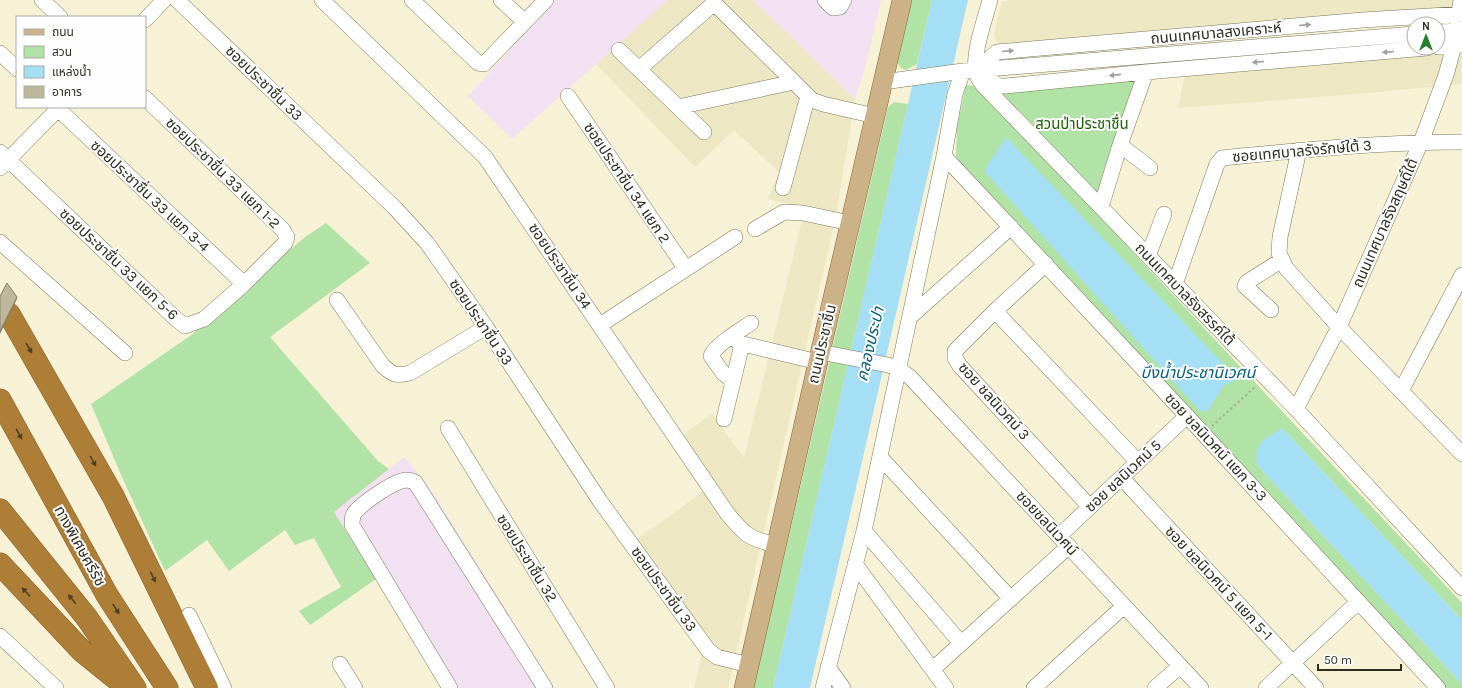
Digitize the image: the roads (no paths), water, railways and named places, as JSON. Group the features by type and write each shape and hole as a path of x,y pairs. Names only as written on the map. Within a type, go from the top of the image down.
{"highway":[{"path":"10,314 113,496 207,688"},
{"name":"ทางพิเศษศรีรัช","path":"0,400 108,595 167,688"},
{"path":"0,510 87,618 135,688"},
{"path":"0,564 82,651 128,688"},
{"path":"82,651 107,688"}],"main road":[{"name":"ถนนประชาชื่น","path":"744,688 902,0"}],"street":[{"path":"42,0 59,16"},
{"path":"146,19 164,0"},
{"name":"ซอยประชาชื่น 33","path":"178,0 395,208 427,243 486,327 600,501 708,650 717,657 749,665"},
{"name":"ซอยประชาชื่น 34","path":"322,0 485,157 727,513 746,534 756,540 776,546"},
{"path":"412,0 478,63 481,64 484,64 546,0"},
{"path":"501,0 525,22"},
{"path":"824,0 833,8 840,7 844,0"},
{"path":"823,688 864,531 880,457 894,367 910,317 944,156 955,94 964,71 977,55 990,0"},
{"path":"639,69 713,4 812,100 875,116"},
{"name":"ถนนเทศบาลสงเคราะห์","path":"964,71 997,52 1363,20 1461,9"},
{"name":"ถนนเทศบาลรังสฤษดิ์ใต้","path":"1296,409 1339,327 1421,142 1459,38 1461,9"},
{"path":"1446,34 1459,38"},
{"name":"ถนนเทศบาลสงเคราะห์","path":"883,82 907,80 964,71 1406,35"},
{"path":"1446,44 1459,38"},
{"path":"619,50 704,132"},
{"path":"964,71 984,78 999,86 1006,86 1146,72 1406,50"},
{"path":"0,53 16,68"},
{"name":"ถนนเทศบาลรังสรรค์ใต้","path":"964,71 978,79 1296,409 1462,588"},
{"path":"1101,207 1120,145 1146,72"},
{"path":"678,107 794,82"},
{"name":"ซอยประชาชื่น 34 แยก 2","path":"568,96 686,269"},
{"path":"783,188 808,96"},
{"name":"ซอยประชาชื่น 33 แยก 1-2","path":"146,99 283,230 286,237 285,243 244,284"},
{"path":"3,160 58,108"},
{"name":"ซอยประชาชื่น 33 แยก 3-4","path":"58,108 244,284"},
{"name":"ซอยเทศบาลรังรักษ์ใต้ 3","path":"1175,284 1217,164 1222,158 1299,150 1421,142 1462,142"},
{"path":"1120,145 1150,168"},
{"path":"1299,150 1280,237 1279,253 1286,268 1339,327 1462,454"},
{"name":"ซอย ชลนิเวศน์ แยก 3-3","path":"944,156 1204,434 1438,688"},
{"name":"ซอยประชาชื่น 33 แยก 5-6","path":"3,160 185,326 204,319 244,284"},
{"path":"755,229 784,212 803,213 850,223"},
{"path":"1148,256 1164,214"},
{"path":"910,317 1011,227"},
{"path":"600,325 735,237"},
{"path":"0,242 125,353"},
{"path":"1271,310 1245,286 1247,282 1282,260"},
{"name":"ซอย ชลนิเวศน์ 3","path":"1046,264 995,311 955,351 955,358 960,366 1090,507"},
{"path":"1402,391 1462,275"},
{"path":"338,300 383,366 391,373 400,375 410,373 486,327"},
{"path":"995,311 1138,462"},
{"path":"733,381 723,373 710,356 712,352 737,340 751,323"},
{"path":"737,340 819,357 844,357 894,367"},
{"path":"724,419 733,381 737,340"},
{"name":"ซอยชลนิเวศน์","path":"894,367 910,377 1201,688"},
{"name":"ซอย ชลนิเวศน์ 5","path":"933,669 1011,599 1064,541 1090,507 1187,416"},
{"name":"ซอยประชาชื่น 32","path":"448,428 607,688"},
{"path":"880,457 1011,599"},
{"name":"ซอย ชลนิเวศน์ 5 แยก 5-1","path":"1122,478 1316,688"},
{"path":"450,688 352,525 352,518 355,511 384,489 408,480 415,482 545,688"},
{"path":"864,531 961,643"},
{"path":"855,564 946,688"},
{"path":"1266,688 1358,602"},
{"path":"1034,688 1124,606"},
{"path":"189,615 224,688"},
{"path":"0,636 54,687"},
{"path":"340,664 355,688"},
{"path":"1155,688 1180,666"},
{"path":"828,667 843,688"}],"water":[{"name":"คลองประปา","path":"932,0 968,0 810,688 773,688"},
{"name":"บึงน้ำประชานิเวศน์","path":"1006,137 1234,375 1235,381 1224,385 1208,411 1200,411 986,173 986,168"},
{"path":"1282,428 1462,620 1462,684 1257,465 1257,451 1259,446 1262,442"}],"park label":[{"name":"สวนป่าประชาชื่น","path":"1082,124"}]}
